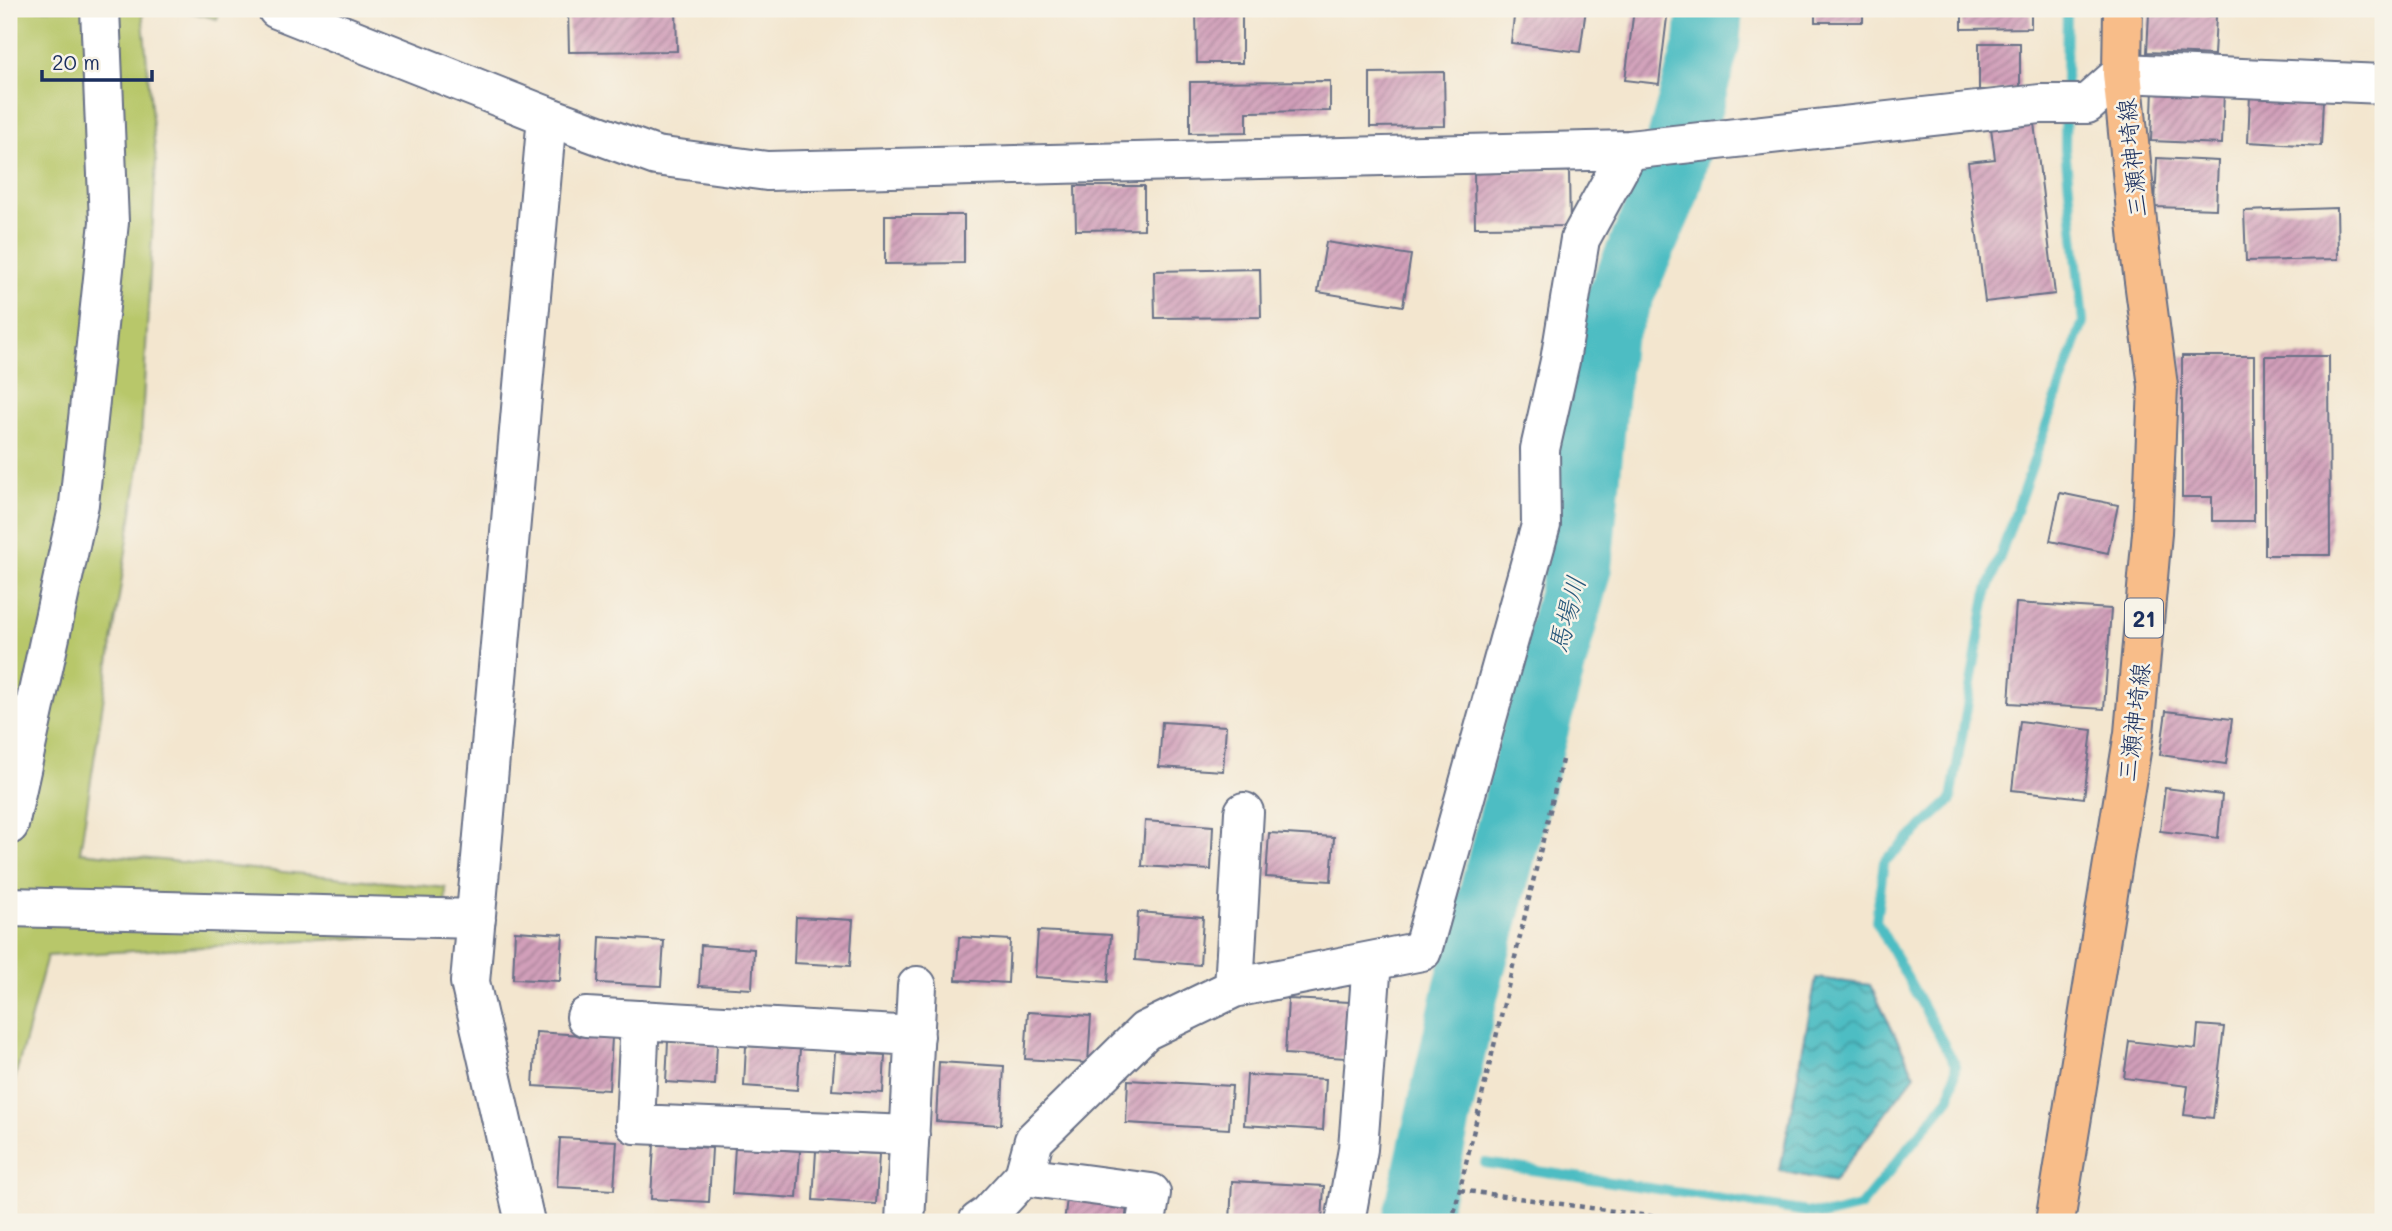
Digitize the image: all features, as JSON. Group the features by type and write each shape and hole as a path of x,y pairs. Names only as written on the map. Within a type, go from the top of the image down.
{"main road":[{"name":"三瀬神埼線","path":"2055,1222 2134,733 2152,533 2158,386 2140,251 2122,73 2123,9"}],"street":[{"path":"9,825 79,504 108,222 100,9"},
{"path":"277,9 547,116 656,156 767,171 1629,150 2040,104 2087,103 2122,73 2383,84"},
{"path":"525,1222 470,982 547,116"},
{"path":"978,1222 988,1215 1024,1176 1034,1140 1145,1031 1234,988 1422,951 1541,525 1540,449 1560,361 1580,239 1629,150"},
{"path":"1234,988 1244,812"},
{"path":"9,907 475,919"},
{"path":"1345,1222 1358,1149 1372,961"},
{"path":"905,1222 917,986"},
{"path":"586,1017 915,1036"},
{"path":"640,1020 635,1124 910,1135"},
{"path":"1024,1176 1151,1193 1146,1222"}],"path":[{"path":"1452,1222 1562,760"},
{"path":"1460,1190 1693,1222"}],"green space":[{"path":"9,9 142,9 156,161 140,460 80,852 446,888 444,933 47,956 9,1101 9,356 14,297 9,208"},
{"path":"179,9 220,9 217,19"}],"water":[{"path":"9,208 14,297 9,356"},
{"path":"1816,978 1870,985 1915,1075 1833,1182 1780,1171"}],"building":[{"path":"568,9 676,9 677,51 569,52"},
{"path":"1242,9 1242,63 1197,63 1196,10"},
{"path":"1515,9 1586,9 1580,52 1511,43"},
{"path":"1634,9 1668,9 1659,84 1625,80"},
{"path":"1815,9 1863,9 1863,22 1815,22"},
{"path":"1962,9 2031,9 2031,28 1962,29"},
{"path":"2149,13 2216,16 2214,55 2147,52"},
{"path":"1979,43 2020,43 2020,90 1979,90"},
{"path":"1444,72 1445,126 1370,127 1370,73"},
{"path":"1330,81 1330,111 1247,112 1247,132 1190,133 1190,82"},
{"path":"2153,88 2224,91 2222,144 2151,141"},
{"path":"2250,95 2323,99 2321,146 2248,142"},
{"path":"2034,123 2055,294 1985,302 1968,162 1995,159 1991,128"},
{"path":"2157,158 2218,161 2216,209 2155,207"},
{"path":"1569,171 1570,226 1475,227 1474,172"},
{"path":"1075,186 1144,186 1144,229 1076,230"},
{"path":"2337,208 2338,259 2246,261 2244,211"},
{"path":"885,215 964,215 964,263 885,264"},
{"path":"1326,242 1411,255 1403,306 1318,292"},
{"path":"1260,269 1261,317 1155,318 1154,271"},
{"path":"2182,356 2254,356 2254,521 2212,521 2212,497 2182,497"},
{"path":"2265,356 2329,356 2330,555 2265,555"},
{"path":"2060,493 2118,505 2108,553 2050,541"},
{"path":"2016,603 2111,609 2104,709 2009,703"},
{"path":"2166,711 2232,719 2226,764 2160,755"},
{"path":"2020,721 2092,730 2084,798 2012,790"},
{"path":"1162,722 1226,726 1223,771 1159,767"},
{"path":"2165,788 2222,795 2218,838 2160,831"},
{"path":"1145,821 1213,826 1211,870 1142,866"},
{"path":"1269,833 1334,837 1331,881 1266,877"},
{"path":"1138,912 1203,917 1200,965 1135,960"},
{"path":"796,917 853,920 850,966 794,963"},
{"path":"515,931 563,934 560,981 513,979"},
{"path":"1038,931 1111,935 1108,982 1035,977"},
{"path":"600,937 664,941 661,986 598,983"},
{"path":"959,937 1010,940 1008,983 956,980"},
{"path":"701,945 754,949 752,989 699,986"},
{"path":"1288,999 1350,1002 1346,1058 1285,1054"},
{"path":"1028,1012 1091,1016 1088,1063 1025,1059"},
{"path":"2198,1025 2224,1027 2213,1118 2184,1115 2188,1086 2124,1078 2129,1041 2196,1049"},
{"path":"536,1032 612,1037 609,1090 533,1086"},
{"path":"668,1041 717,1044 715,1085 666,1082"},
{"path":"746,1046 800,1049 797,1090 744,1086"},
{"path":"835,1052 885,1055 883,1093 832,1090"},
{"path":"939,1062 1004,1066 1001,1125 936,1121"},
{"path":"1247,1075 1326,1079 1323,1130 1244,1125"},
{"path":"1128,1080 1232,1086 1229,1129 1126,1123"},
{"path":"560,1138 617,1141 614,1190 557,1187"},
{"path":"654,1144 712,1148 709,1202 651,1199"},
{"path":"735,1147 800,1151 797,1198 732,1194"},
{"path":"816,1151 879,1154 876,1204 813,1200"},
{"path":"1232,1181 1324,1186 1322,1222 1230,1222"},
{"path":"1067,1199 1127,1207 1125,1222 1064,1222"}],"waterway":[{"name":"馬場川","path":"1415,1222 1466,991 1579,566 1601,340 1665,194 1707,44 1710,9"},
{"path":"1485,1163 1827,1215 1860,1207 1950,1097 1956,1066 1876,921 1884,862 1951,800 1986,596 2083,322 2065,149 2067,9"}]}
